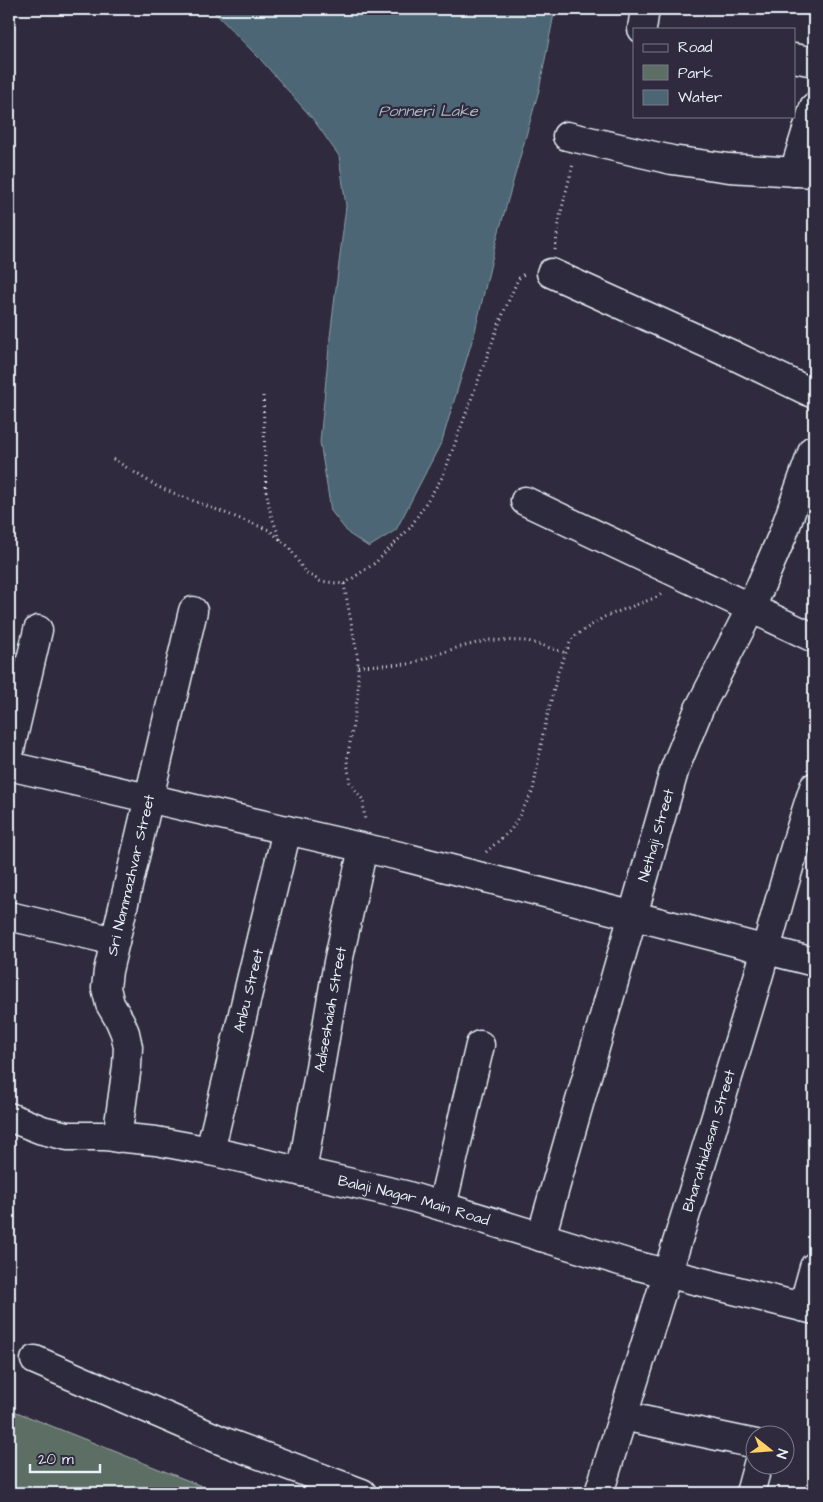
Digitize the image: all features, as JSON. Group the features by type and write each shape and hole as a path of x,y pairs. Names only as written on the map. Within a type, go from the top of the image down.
{"street":[{"path":"642,28 645,9"},
{"path":"796,58 814,62"},
{"path":"573,138 672,160 729,168 804,172 814,108"},
{"path":"551,273 735,356 814,394"},
{"name":"Nethaji Street","path":"541,1237 675,768 699,710 752,608 783,534 813,450"},
{"path":"524,501 814,638"},
{"name":"Sri Nammazhvar Street","path":"116,1138 128,1047 125,1033 110,1004 106,988 108,971 193,611"},
{"path":"9,754 38,630"},
{"path":"9,766 150,797 363,848 814,962"},
{"name":"Bharathidasan Street","path":"599,1493 669,1273 814,787"},
{"name":"Anbu Street","path":"210,1151 286,830"},
{"name":"Adiseshaiah Street","path":"302,1172 338,962 363,848"},
{"path":"9,916 115,940"},
{"path":"442,1206 480,1045"},
{"name":"Balaji Nagar Main Road","path":"9,1117 42,1130 67,1136 156,1141 405,1194 541,1237 669,1273 808,1308"},
{"path":"808,1308 814,1267"},
{"path":"36,1360 225,1442 362,1493"},
{"path":"624,1416 746,1442"},
{"path":"750,1493 755,1474"}],"path":[{"path":"113,459 158,487 269,530 288,547 305,572 320,581 344,584 375,563 410,528 443,476 496,330 518,279 526,271 551,273 573,138"},
{"path":"263,396 266,490 270,515 282,542"},
{"path":"463,873 511,830 532,791 558,672 572,638 604,617 657,597 687,578"},
{"path":"344,584 358,659 358,694 346,761 350,782 362,800 365,821 363,848"},
{"path":"358,666 409,664 453,649 489,640 528,642 566,653"}],"green space":[{"path":"9,1409 219,1493 9,1493"}],"water":[{"name":"Ponneri Lake","path":"211,9 555,9 539,90 496,242 475,331 442,441 396,530 369,547 349,534 331,511 320,442 330,337 346,206 339,156 313,119 261,60"}]}
